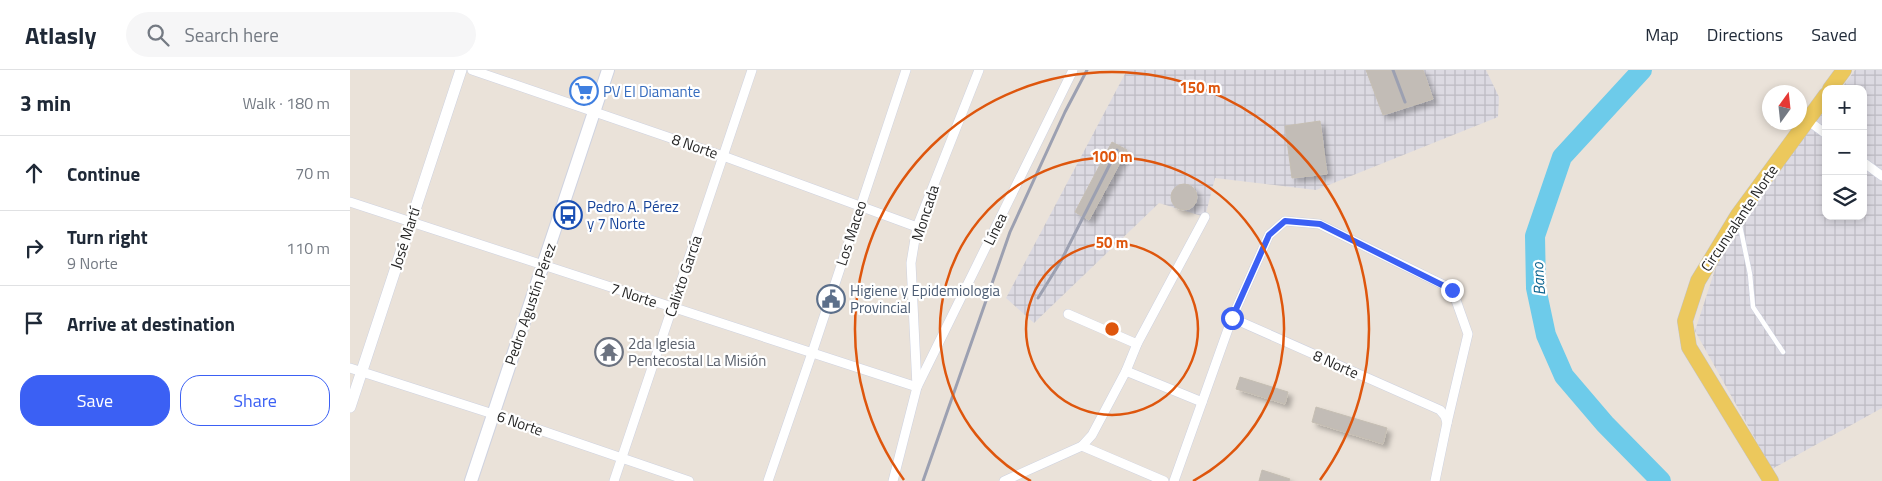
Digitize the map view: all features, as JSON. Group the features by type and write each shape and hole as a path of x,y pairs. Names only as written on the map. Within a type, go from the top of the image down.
{"main road":[{"name":"Pedro Agustín Pérez","path":"471,481 608,70"},
{"path":"1833,85 1844,70"},
{"name":"Circunvalante Norte","path":"1771,481 1690,347 1686,321 1698,281 1738,215 1822,101"}],"street":[{"name":"José Martí","path":"350,407 461,70"},
{"name":"8 Norte","path":"472,70 724,156 917,228"},
{"name":"Calixto García","path":"614,481 752,70"},
{"name":"Los Maceo","path":"768,481 906,70"},
{"name":"Moncada","path":"893,481 917,387 911,263 917,228 978,70"},
{"name":"Línea","path":"917,387 1072,70"},
{"path":"1808,120 1822,131"},
{"path":"1867,165 1882,176"},
{"name":"7 Norte","path":"350,202 917,387"},
{"path":"1007,481 1082,446 1092,435 1126,371 1137,344 1205,217"},
{"path":"1174,481 1232,318 1269,235 1285,221 1320,224 1452,290 1468,334 1446,423 1435,481"},
{"path":"1068,314 1137,344"},
{"name":"8 Norte","path":"1232,318 1440,410 1445,416 1446,423"},
{"name":"6 Norte","path":"350,368 493,414 689,481"},
{"path":"1126,371 1202,402"},
{"path":"1082,446 1164,481"}],"lane":[{"path":"1738,215 1750,274 1753,307 1783,352"}],"shaded area":[{"path":"1127,70 1486,70 1499,97 1498,117 1316,190 1215,178 1205,217 1159,203 1034,323 1006,298"},
{"path":"1855,70 1882,70 1882,408 1772,469 1695,331 1723,245 1822,114 1822,220 1867,220 1867,85 1844,85"}],"building":[{"path":"1366,70 1423,70 1433,99 1383,115"},
{"path":"1320,121 1327,174 1292,178 1285,126"},
{"path":"1112,142 1127,150 1089,220 1075,212"},
{"path":"1184,184 1193,188 1197,197 1193,206 1184,210 1175,206 1171,197 1175,188"},
{"path":"1240,377 1288,392 1285,404 1236,389"},
{"path":"1316,407 1387,428 1383,444 1312,422"},
{"path":"1262,470 1290,479 1289,481 1259,481"}],"waterway":[{"name":"Bano","path":"1642,70 1562,157 1535,236 1536,288 1546,335 1564,376 1605,424 1661,481"}],"railway":[{"path":"923,481 1010,232 1065,112 1087,70"},
{"path":"1393,70 1405,102"},
{"path":"1038,298 1061,261 1117,150"}],"place":[{"name":"PV El Diamante","path":"584,91"},
{"name":"Pedro A. Pérez y 7 Norte","path":"568,215"},
{"name":"Higiene y Epidemiologia Provincial","path":"831,299"},
{"name":"2da Iglesia Pentecostal La Misión","path":"609,352"}],"route":[{"path":"1232,318 1269,235 1285,221 1320,224 1452,290"}]}
